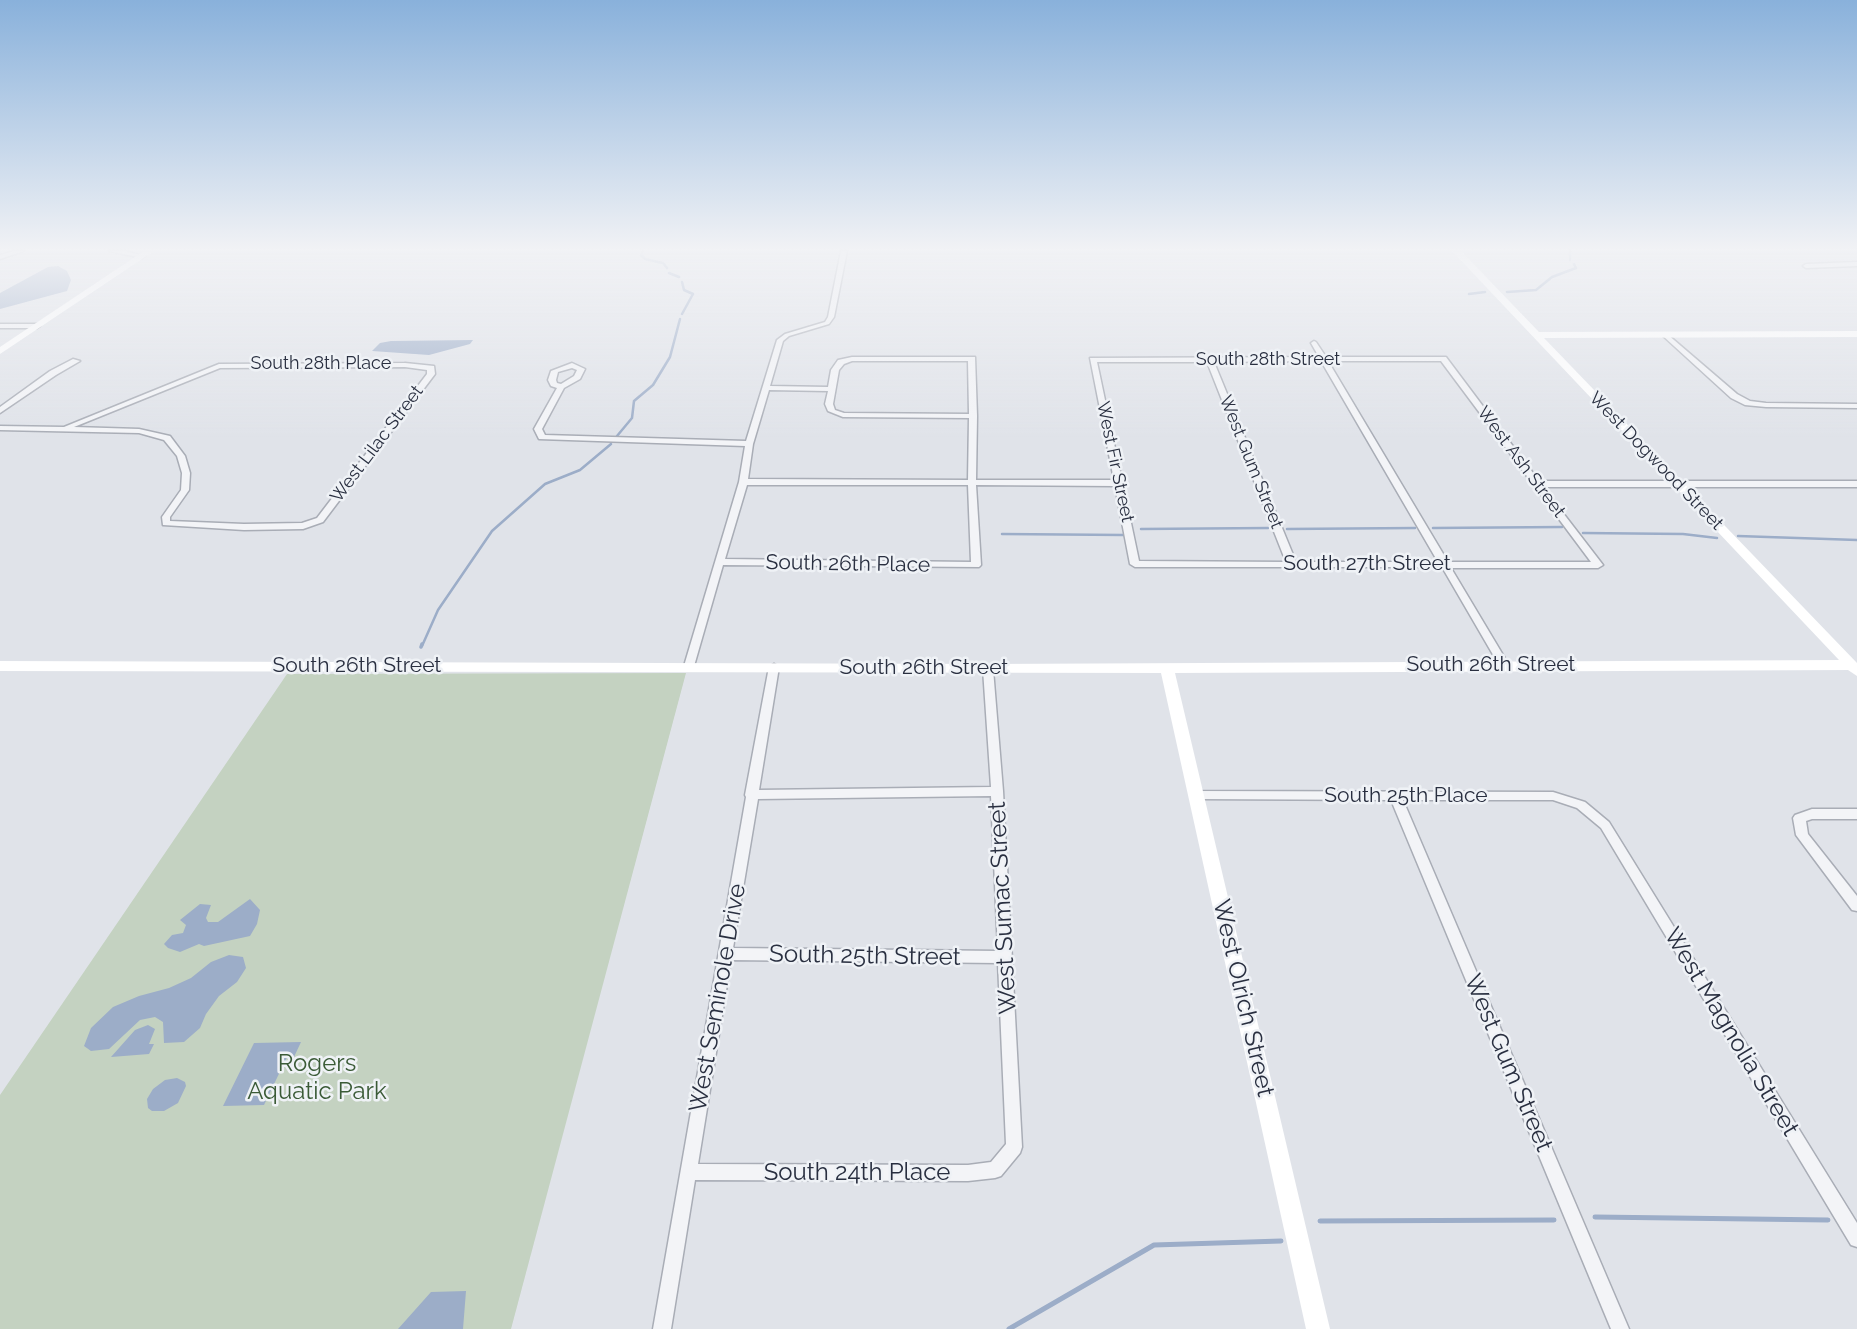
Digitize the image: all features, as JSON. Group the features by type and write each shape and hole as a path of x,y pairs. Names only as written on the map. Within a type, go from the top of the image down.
{"street":[{"path":"0,351 57,313"},
{"path":"689,666 743,482 749,444 779,340 827,323 832,313"},
{"name":"West Dogwood Street","path":"1514,313 1853,668"},
{"path":"0,326 37,326"},
{"path":"1535,335 1857,334"},
{"path":"1665,335 1734,396 1748,403 1857,406"},
{"path":"1314,343 1504,665"},
{"path":"972,484 973,416 972,359 852,359 841,362 835,370 829,404 832,411 843,415 973,416"},
{"name":"South 28th Street","path":"1093,360 1443,359"},
{"name":"West Ash Street","path":"1443,359 1598,565"},
{"name":"West Fir Street","path":"1093,360 1135,564"},
{"name":"West Gum Street","path":"1210,360 1292,564"},
{"path":"0,411 52,373 76,361"},
{"name":"South 28th Place","path":"68,428 210,369 237,364 405,365 431,368"},
{"name":"West Lilac Street","path":"68,428 139,431 167,438 181,456 186,473 185,489 166,517 166,523 176,526 289,527 320,520 430,374 431,368"},
{"path":"767,385 832,386"},
{"path":"561,387 538,429 542,437 749,444"},
{"path":"0,428 68,428"},
{"path":"743,482 1120,483"},
{"name":"South 26th Place","path":"719,562 976,565 972,484"},
{"path":"1538,484 1857,484"},
{"name":"South 27th Street","path":"1135,564 1598,565"},
{"name":"South 26th Street","path":"0,666 988,669 1504,665 1853,668"},
{"name":"West Seminole Drive","path":"662,1329 774,667"},
{"name":"West Olrich Street","path":"1167,667 1318,1329"},
{"name":"West Sumac Street","path":"988,669 997,791 1014,1147"},
{"path":"751,795 997,791"},
{"name":"South 25th Place","path":"1197,795 1553,796 1581,804 1605,824"},
{"name":"West Gum Street","path":"1396,797 1620,1329"},
{"path":"1857,814 1812,814 1799,818 1802,835 1857,905"},
{"name":"West Magnolia Street","path":"1605,824 1857,1239"},
{"name":"South 25th Street","path":"725,954 1005,957"},
{"name":"South 24th Place","path":"688,1172 968,1173 995,1170 1014,1147"}],"green space":[{"name":"Rogers Aquatic Park","path":"686,673 511,1329 0,1329 0,1095 287,674"}],"water":[{"path":"473,340 470,344 429,355 372,351 380,343 391,341"},
{"path":"250,899 260,910 257,924 250,936 204,946 199,944 180,952 164,944 172,935 183,933 186,925 180,920 200,904 211,905 206,918 208,922 218,922"},
{"path":"229,955 243,957 246,968 237,982 219,996 200,1028 184,1042 164,1043 163,1022 155,1017 140,1020 109,1049 91,1051 84,1046 91,1028 113,1007 169,988 191,978 211,962"},
{"path":"148,1025 155,1029 149,1044 154,1044 149,1054 111,1057 135,1030"},
{"path":"301,1042 294,1057 287,1057 264,1105 223,1106 254,1043"},
{"path":"177,1078 185,1082 186,1086 178,1103 164,1111 152,1111 148,1108 147,1099 153,1089 165,1080"},
{"path":"466,1291 463,1329 398,1329 431,1292"}],"waterway":[{"path":"617,436 632,418 634,401 653,385 670,357 680,319"},
{"path":"422,646 438,610 492,531 545,484 580,470 611,444"},
{"path":"1433,528 1562,527"},
{"path":"1141,529 1268,528"},
{"path":"1287,529 1415,528"},
{"path":"1583,533 1683,534 1717,538"},
{"path":"1002,534 1123,535"},
{"path":"1738,536 1857,540"},
{"path":"1595,1217 1828,1220"},
{"path":"1320,1221 1554,1220"},
{"path":"1009,1329 1154,1245 1281,1241"}]}
